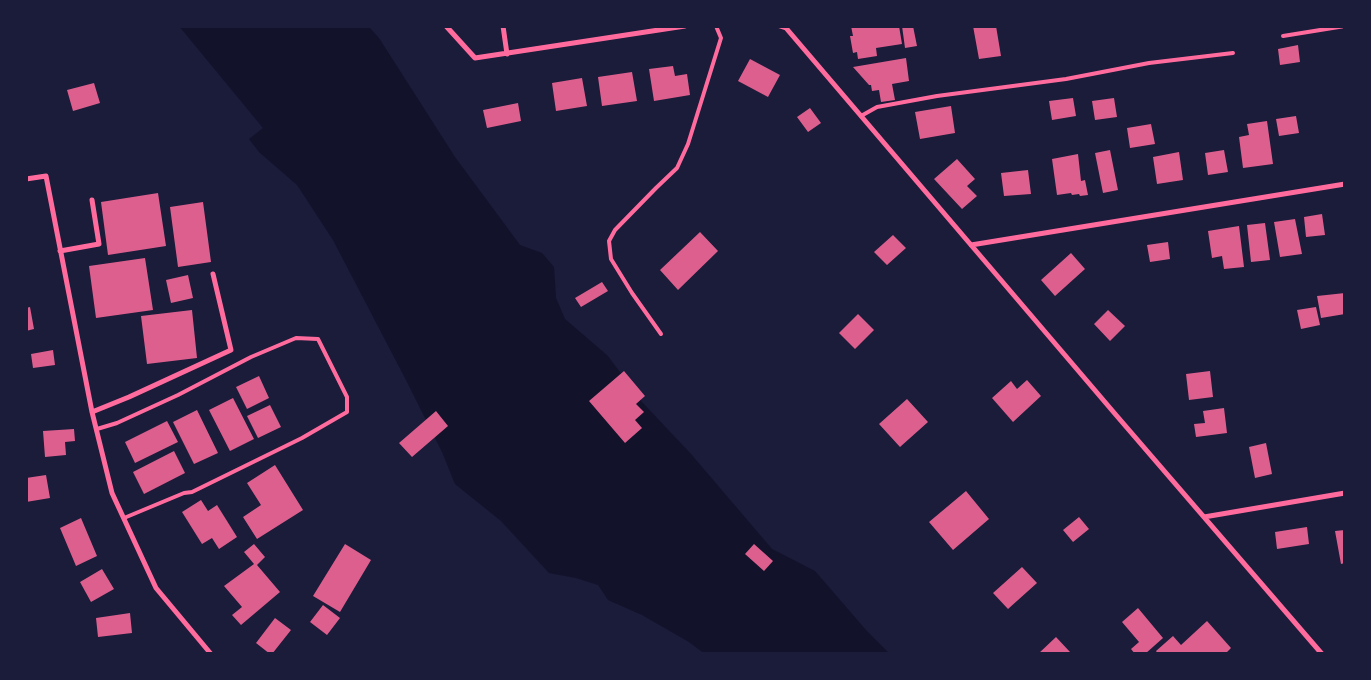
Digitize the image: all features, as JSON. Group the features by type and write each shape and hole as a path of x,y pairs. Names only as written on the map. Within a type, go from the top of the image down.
{"street":[{"path":"446,26 475,58 685,26"},
{"path":"503,26 507,54"},
{"path":"780,26 786,28 1322,654"},
{"path":"26,178 46,176 92,412 112,493 156,588 211,654"},
{"path":"971,246 1345,184"},
{"path":"60,251 100,244 92,200"},
{"path":"92,412 231,350 213,274"},
{"path":"1204,517 1345,493"}],"lane":[{"path":"661,334 611,259 609,241 615,230 677,168 688,144 721,38 716,26"},
{"path":"1283,36 1345,26"},
{"path":"861,116 877,107 937,96 1066,79 1149,63 1233,53"},
{"path":"97,429 117,423 178,395 250,357 296,338 318,339 346,396 347,412 302,438 192,492 184,493 124,518"}],"shaded area":[{"path":"179,26 368,26 379,38 455,157 520,245 542,253 554,267 556,298 565,319 608,356 642,402 691,454 772,549 815,571 866,630 890,654 705,654 689,642 642,615 608,600 598,585 576,578 549,573 501,521 455,484 442,452 407,382 333,240 297,185 259,152 249,139 263,128"}],"building":[{"path":"851,26 899,26 902,44 876,48 877,56 858,59 857,52 853,53 850,36 853,36"},
{"path":"902,26 913,26 917,46 905,48"},
{"path":"973,26 996,26 1001,56 979,59"},
{"path":"1298,45 1300,62 1280,65 1278,49"},
{"path":"906,58 909,81 892,84 895,100 881,102 879,90 872,91 871,85 853,67"},
{"path":"750,59 780,75 768,97 738,81"},
{"path":"673,66 675,76 687,74 690,95 654,101 649,69"},
{"path":"632,72 637,101 602,106 598,77"},
{"path":"582,78 587,106 556,111 552,83"},
{"path":"94,83 100,103 73,111 67,90"},
{"path":"1073,98 1076,116 1052,120 1049,101"},
{"path":"1114,98 1117,117 1095,120 1092,101"},
{"path":"518,103 521,121 487,128 483,110"},
{"path":"951,106 955,133 920,139 915,112"},
{"path":"810,108 821,123 808,132 797,117"},
{"path":"1296,116 1299,133 1279,136 1276,119"},
{"path":"1267,121 1273,164 1243,168 1239,137 1249,135 1247,124"},
{"path":"1151,124 1155,144 1130,148 1127,128"},
{"path":"1110,150 1118,190 1103,193 1095,153"},
{"path":"1224,150 1228,172 1208,175 1205,153"},
{"path":"1179,152 1183,180 1157,184 1153,157"},
{"path":"1078,154 1081,181 1085,180 1088,195 1080,196 1079,194 1072,195 1071,193 1057,195 1052,159"},
{"path":"957,159 975,179 967,186 977,196 962,209 934,179"},
{"path":"1028,170 1031,194 1004,196 1001,173"},
{"path":"158,193 166,246 108,255 101,202"},
{"path":"203,202 211,262 178,267 170,207"},
{"path":"1322,214 1325,235 1306,237 1304,217"},
{"path":"1295,219 1302,254 1280,257 1274,222"},
{"path":"1265,223 1270,260 1251,262 1247,225"},
{"path":"1239,226 1244,267 1224,269 1222,256 1212,258 1208,231"},
{"path":"700,232 718,251 678,290 660,270"},
{"path":"893,235 906,248 887,265 874,252"},
{"path":"1168,242 1170,259 1150,262 1147,245"},
{"path":"1071,253 1085,269 1055,296 1041,280"},
{"path":"145,258 153,310 96,318 89,266"},
{"path":"188,275 193,298 171,303 166,280"},
{"path":"602,282 608,291 581,307 575,298"},
{"path":"1345,293 1345,314 1321,318 1317,296"},
{"path":"30,307 34,329 26,331 26,308"},
{"path":"1316,307 1320,325 1301,329 1297,310"},
{"path":"192,310 197,358 147,364 141,316"},
{"path":"1108,310 1125,326 1110,341 1094,324"},
{"path":"858,314 874,330 855,349 839,333"},
{"path":"53,350 55,365 33,368 31,354"},
{"path":"624,371 645,396 636,404 644,412 635,420 642,428 625,443 589,401"},
{"path":"1210,371 1213,397 1189,400 1186,374"},
{"path":"259,376 269,398 247,409 236,387"},
{"path":"1027,380 1041,396 1013,422 992,398 1011,381 1017,389"},
{"path":"233,398 254,439 230,451 209,410"},
{"path":"907,399 928,422 900,447 879,424"},
{"path":"270,405 281,427 258,438 247,416"},
{"path":"1224,408 1227,433 1196,437 1194,424 1205,423 1203,411"},
{"path":"197,410 218,453 194,464 173,422"},
{"path":"436,411 448,426 412,457 399,443"},
{"path":"167,421 178,442 135,463 125,442"},
{"path":"74,429 75,441 65,442 66,455 45,457 43,431"},
{"path":"1266,443 1272,474 1255,478 1249,447"},
{"path":"174,451 185,473 144,494 133,472"},
{"path":"275,465 303,510 257,539 243,517 261,505 247,483"},
{"path":"46,475 50,498 26,502 26,478"},
{"path":"966,491 989,519 953,550 929,522"},
{"path":"201,500 208,511 217,505 237,537 219,549 212,538 202,544 182,512"},
{"path":"1079,517 1089,529 1073,542 1063,530"},
{"path":"81,518 97,556 76,566 60,528"},
{"path":"1307,527 1309,544 1277,549 1275,532"},
{"path":"1345,530 1345,563 1341,564 1335,531"},
{"path":"254,544 265,557 257,565 280,592 241,625 232,615 242,607 224,586 254,564 244,552"},
{"path":"345,544 371,560 340,612 313,596"},
{"path":"754,544 773,561 764,571 745,554"},
{"path":"1022,567 1037,583 1008,609 993,593"},
{"path":"102,569 114,589 91,602 80,582"},
{"path":"323,605 340,618 327,635 310,622"},
{"path":"1138,608 1163,638 1145,654 1135,654 1131,649 1139,642 1122,622"},
{"path":"130,613 132,633 98,637 96,618"},
{"path":"275,618 291,630 272,654 270,654 256,643"},
{"path":"1207,621 1231,648 1225,654 1158,654 1156,651 1173,636 1181,645"},
{"path":"1056,637 1070,652 1068,654 1038,654"}]}
